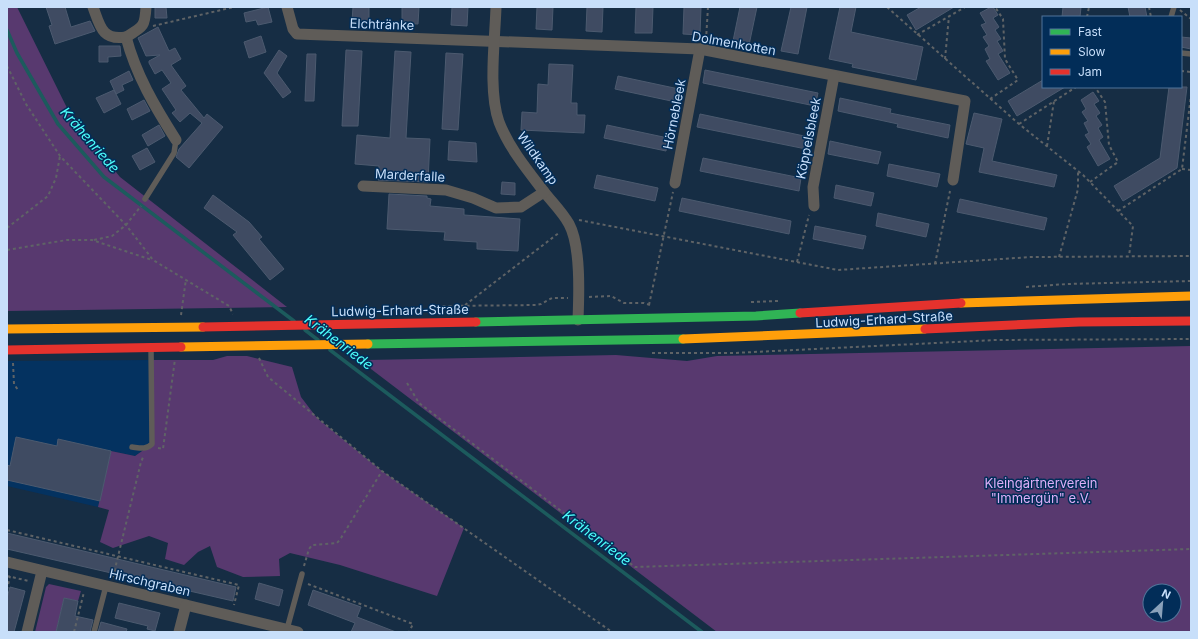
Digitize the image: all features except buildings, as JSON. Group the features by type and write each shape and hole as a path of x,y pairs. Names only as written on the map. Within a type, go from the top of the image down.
{"main road":[{"name":"Ludwig-Erhard-Straße","path":"10,354 151,348 337,344 578,330 756,316 980,302 1191,296"},
{"name":"Ludwig-Erhard-Straße","path":"7,329 311,325 834,334 1079,322 1191,321"},
{"path":"150,328 151,348"}],"street":[{"path":"93,7 106,35 115,39 126,37 142,28 145,22 146,7"},
{"name":"Elchtränke","path":"287,7 293,29 297,34 495,42"},
{"name":"Wildkamp","path":"496,7 493,98 499,121 508,141 569,224 575,245 579,297 578,330"},
{"path":"126,37 135,67 152,102 176,140"},
{"name":"Dolmenkotten","path":"495,42 703,50 965,101 952,180"},
{"name":"Hörnebleek","path":"675,183 703,50"},
{"name":"Köppelsbleek","path":"814,206 812,187 834,76"},
{"name":"Marderfalle","path":"363,186 446,190 473,198 496,208 521,207 544,192"},
{"name":"Hirschgraben","path":"7,562 42,571 109,583 186,605 298,632"},
{"path":"27,632 42,571"},
{"path":"179,632 186,605"}],"lane":[{"path":"145,200 174,153 176,140"},
{"path":"132,447 148,448 152,444 151,348"},
{"path":"287,629 302,574"},
{"path":"94,632 109,583"}],"path":[{"path":"142,28 234,7"},
{"path":"703,50 708,7"},
{"path":"888,8 892,7"},
{"path":"917,36 964,7"},
{"path":"990,99 1018,80 1005,59 1003,19 995,7"},
{"path":"1175,7 1191,19"},
{"path":"888,8 917,36 1019,124 1078,170 1133,226 1129,256"},
{"path":"945,59 949,16"},
{"path":"7,66 26,104 60,156 126,225 153,260"},
{"path":"1019,124 1074,88"},
{"path":"1090,182 1118,162 1109,145 1105,102 1096,88"},
{"path":"1182,169 1191,95"},
{"path":"1047,146 1054,101"},
{"path":"7,228 48,196 56,178 60,156"},
{"path":"1118,211 1182,169 1191,170"},
{"path":"1059,257 1078,189 1078,170"},
{"path":"935,264 952,180"},
{"path":"552,298 611,296 624,303 644,303 649,305 675,183"},
{"path":"797,262 807,219 814,206"},
{"path":"7,250 67,240 92,240 112,236 126,225 136,214"},
{"path":"464,305 569,224 581,219 838,270 1031,257 1191,256"},
{"path":"92,240 153,260 230,306 234,316"},
{"path":"181,317 186,279"},
{"path":"109,583 118,556 141,462 148,448 163,449 175,348"},
{"path":"10,354 14,384 18,390"},
{"path":"258,357 268,377 382,471 612,632"},
{"path":"407,384 419,403 635,567 1191,549"},
{"path":"302,574 309,550 312,545 336,543 341,538 382,471"},
{"path":"7,530 239,585 234,608"},
{"path":"7,576 10,576 7,590"},
{"path":"300,582 413,624 409,632"},
{"path":"74,632 84,592"}],"shaded area":[{"path":"151,360 152,444 135,456 111,451 98,507 7,486 7,361"}],"green space":[{"path":"7,7 17,7 71,116 120,177 287,307 7,311"},
{"name":"Kleingärtnerverein \"Immergün\" e.V.","path":"1191,346 1191,632 717,632 371,369 367,360 616,355 687,361 717,356"},
{"path":"227,356 247,356 292,367 301,397 317,418 382,471 464,528 437,596 340,565 290,553 279,559 280,576 243,577 217,567 210,546 198,552 184,565 165,559 168,543 149,536 113,548 100,542 109,510 98,507 111,451 135,456 152,444 151,360 213,360"},
{"path":"49,584 81,591 78,601 64,598 56,632 35,632 46,587"}],"waterway":[{"name":"Krähenriede","path":"7,30 17,53 58,124 104,177 294,321"},
{"name":"Krähenriede","path":"305,330 318,340"},
{"name":"Krähenriede","path":"330,350 702,632"}],"traffic: fast":[{"path":"476,322 756,316 800,313"},
{"path":"368,344 683,339"}],"traffic: slow":[{"path":"961,303 1191,296"},
{"path":"7,329 203,327"},
{"path":"683,339 925,329"},
{"path":"181,347 368,344"}],"traffic: jam":[{"path":"800,313 961,303"},
{"path":"925,329 1079,322 1191,321"},
{"path":"203,327 476,322"},
{"path":"7,350 181,347"}]}
